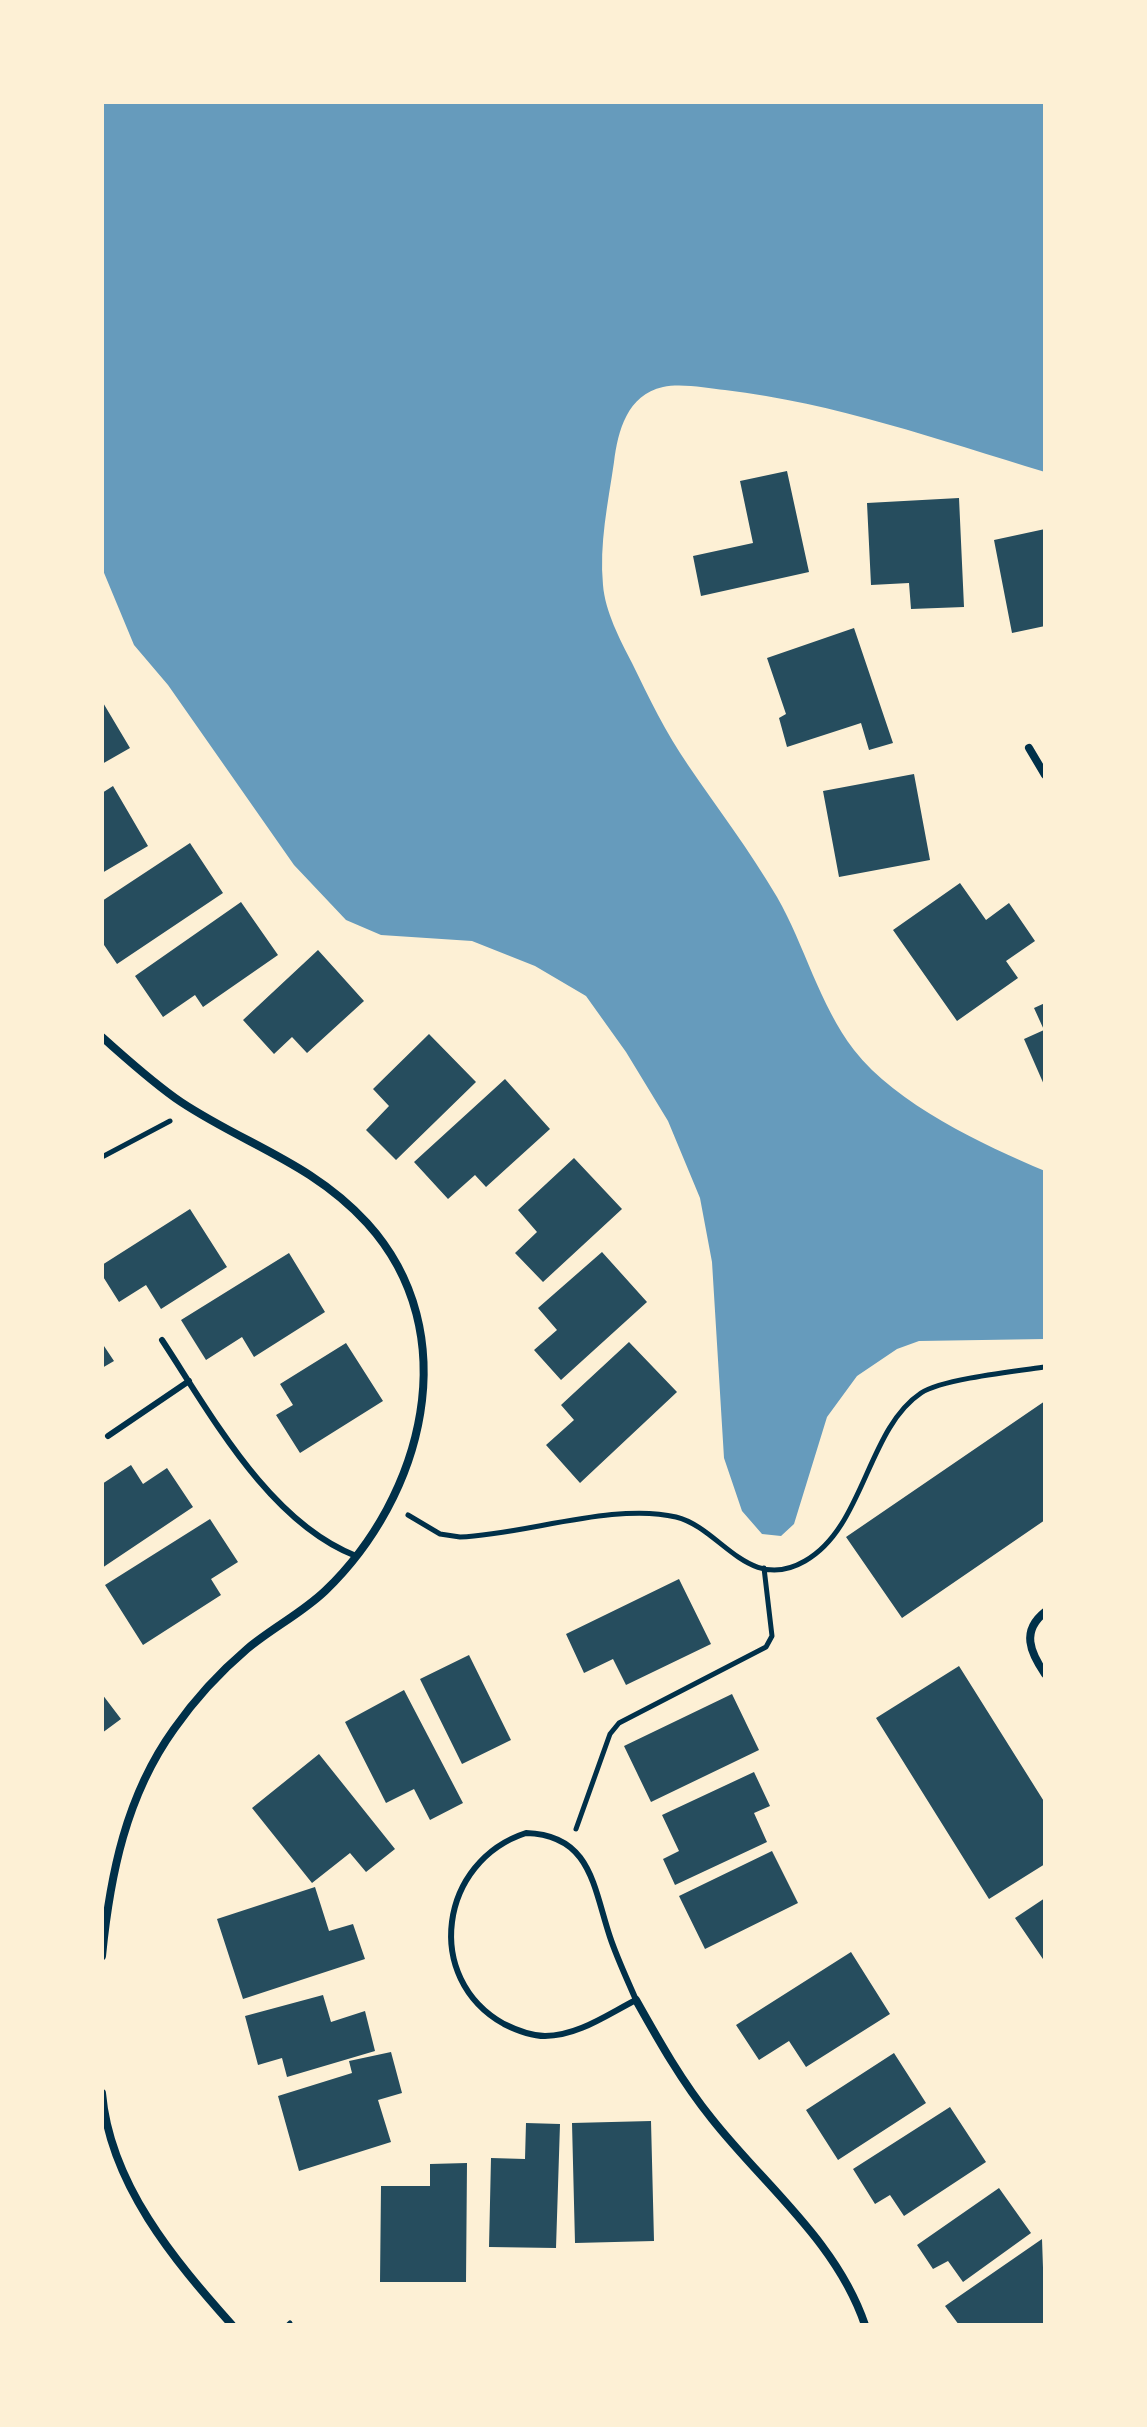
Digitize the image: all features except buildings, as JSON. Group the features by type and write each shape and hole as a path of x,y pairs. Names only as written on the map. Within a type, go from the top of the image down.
{"street":[{"path":"1029,748 1045,775"},
{"path":"102,1037 182,1103 294,1162 336,1191 384,1244 405,1283 420,1328 425,1374 421,1420 406,1473 358,1557 323,1594 248,1648 206,1688 173,1730 143,1781 106,1887 102,1956"},
{"path":"1045,1612 1031,1625 1029,1635 1032,1653 1045,1674"},
{"path":"636,2000 673,2065 712,2119 832,2257 856,2298 865,2325"},
{"path":"102,2093 117,2155 140,2203 179,2266 232,2325"}],"lane":[{"path":"162,1340 275,1502 305,1530 358,1557"},
{"path":"108,1436 189,1381"},
{"path":"526,1833 547,1834 570,1844 586,1863 611,1941 636,2000 573,2033 544,2037 517,2031 490,2016 468,1993 454,1966 448,1936 451,1911 463,1883 481,1859 506,1840 526,1833"}],"path":[{"path":"102,1157 171,1120 182,1103"},
{"path":"391,1504 440,1534 460,1537 580,1519 656,1514 676,1517 691,1522 742,1562 764,1568 782,1568 804,1562 823,1547 865,1480 897,1415 922,1392 1045,1367"},
{"path":"570,1844 610,1734 619,1723 766,1647 772,1636 764,1568"}],"water":[{"path":"102,102 1045,102 1045,472 847,413 766,396 686,386 663,387 641,398 626,416 616,450 602,554 604,595 614,625 672,740 777,897 831,1014 854,1050 893,1088 968,1136 1045,1171 1045,1339 919,1341 897,1349 857,1376 827,1417 794,1524 781,1536 762,1534 742,1511 724,1458 712,1262 700,1198 668,1121 626,1052 586,996 535,966 472,941 381,935 346,920 294,865 168,685 134,645 102,568"}]}
